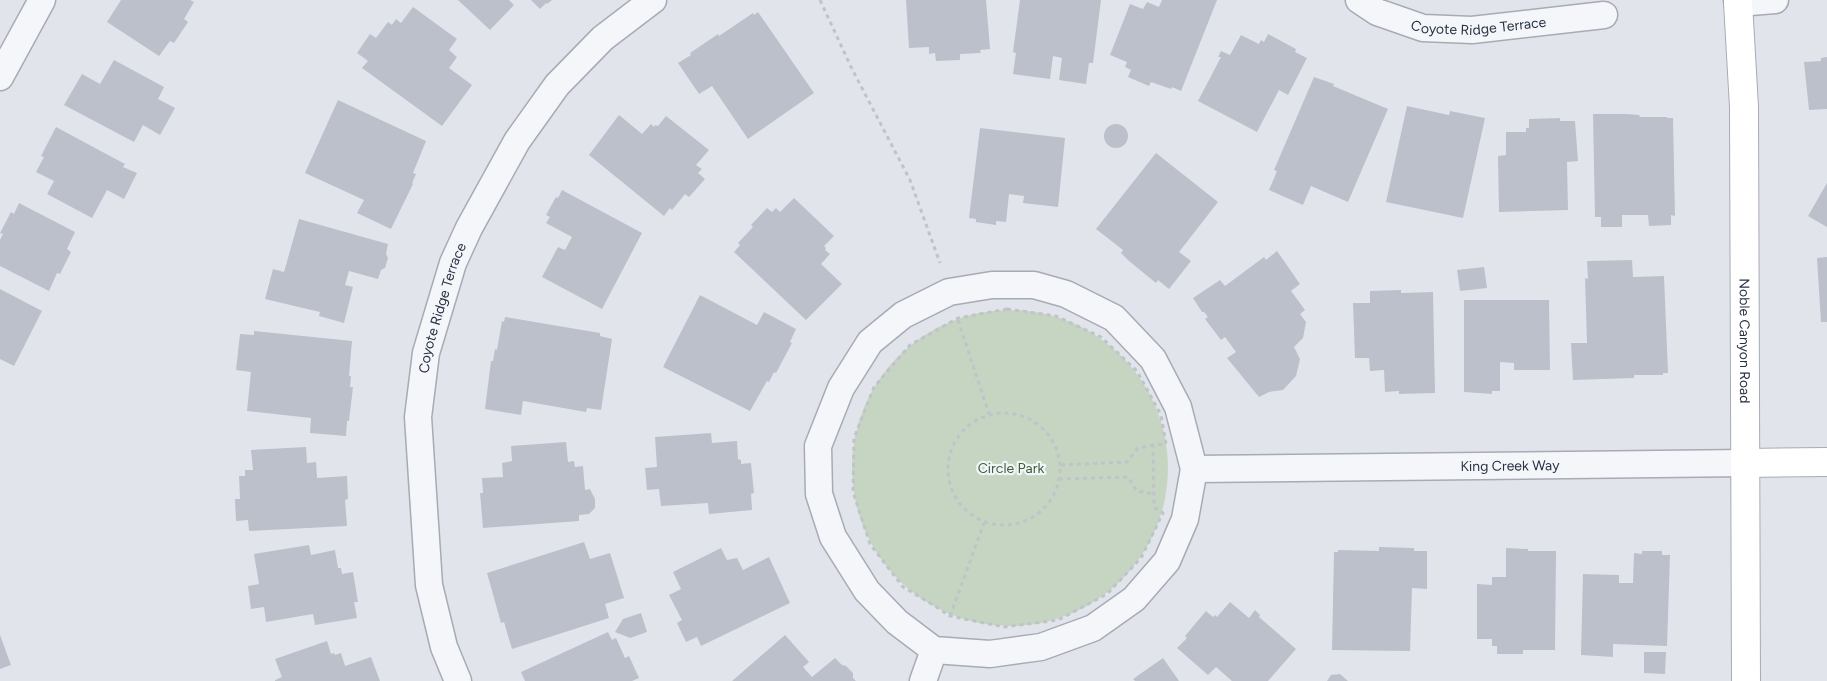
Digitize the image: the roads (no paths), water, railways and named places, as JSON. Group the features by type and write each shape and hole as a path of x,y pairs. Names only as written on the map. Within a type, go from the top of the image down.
{"street":[{"path":"0,77 42,0"},
{"name":"Coyote Ridge Terrace","path":"458,681 444,647 429,585 418,417 426,353 453,263 469,228 517,141 557,85 602,38 653,0"},
{"name":"Coyote Ridge Terrace","path":"1359,0 1377,12 1423,28 1472,30 1604,15"},
{"path":"1738,1 1775,0"},
{"name":"Noble Canyon Road","path":"1738,1 1744,107 1746,681"},
{"path":"992,285 1034,285 1066,294 1114,318 1153,358 1178,407 1194,469 1185,520 1166,561 1134,598 1093,628 1041,647 990,654 934,650 897,622 866,592 833,537 819,494 818,446 841,388 870,342 903,315 949,292 992,285"},
{"name":"King Creek Way","path":"1194,469 1827,462"},
{"path":"923,681 934,650"}],"park label":[{"name":"Circle Park","path":"1011,468"}]}
